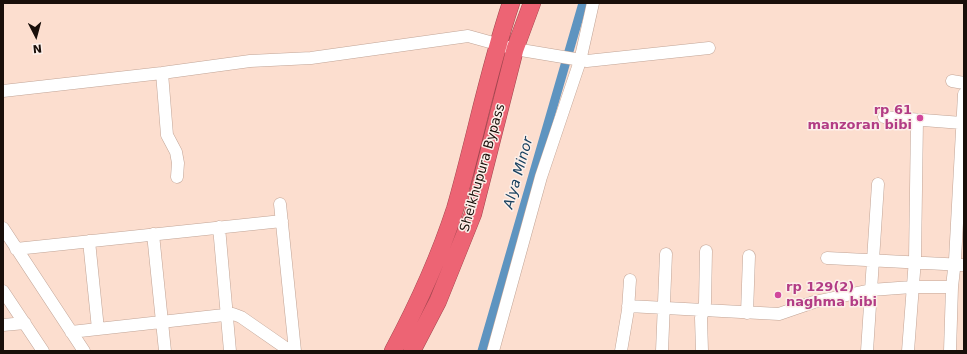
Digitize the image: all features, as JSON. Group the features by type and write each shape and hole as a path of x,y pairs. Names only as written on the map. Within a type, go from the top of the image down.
{"highway":[{"name":"Sheikhupura Bypass","path":"393,351 424,288 454,209 498,44 511,3"},
{"name":"Sheikhupura Bypass","path":"412,351 438,301 472,214 515,49 532,3"}],"street":[{"path":"493,351 541,178 580,61 593,3"},
{"path":"3,91 162,73 250,61 311,58 468,36 515,49 580,61 596,61 709,48"},
{"path":"162,73 167,135 176,152 178,163 177,176"},
{"path":"950,351 952,287 959,265 964,94"},
{"path":"884,117 962,123"},
{"path":"908,351 914,262 917,120"},
{"path":"867,351 878,184"},
{"path":"280,204 296,351"},
{"path":"16,249 282,221"},
{"path":"219,227 230,351"},
{"path":"3,228 84,351"},
{"path":"153,234 165,351"},
{"path":"89,241 98,329"},
{"path":"702,351 701,323 706,303 706,251"},
{"path":"662,351 666,254"},
{"path":"747,313 749,256"},
{"path":"827,258 959,265"},
{"path":"621,351 628,306 630,280"},
{"path":"628,306 778,314 814,302 871,290 912,287 952,287"},
{"path":"3,291 43,351"},
{"path":"71,332 226,314 242,317 290,351"},
{"path":"3,326 25,323"}],"waterway":[{"name":"Alya Minor","path":"482,351 583,3"}],"place":[{"name":"rp 61 manzoran bibi","path":"920,118"},
{"name":"rp 129(2) naghma bibi","path":"778,295"}]}
